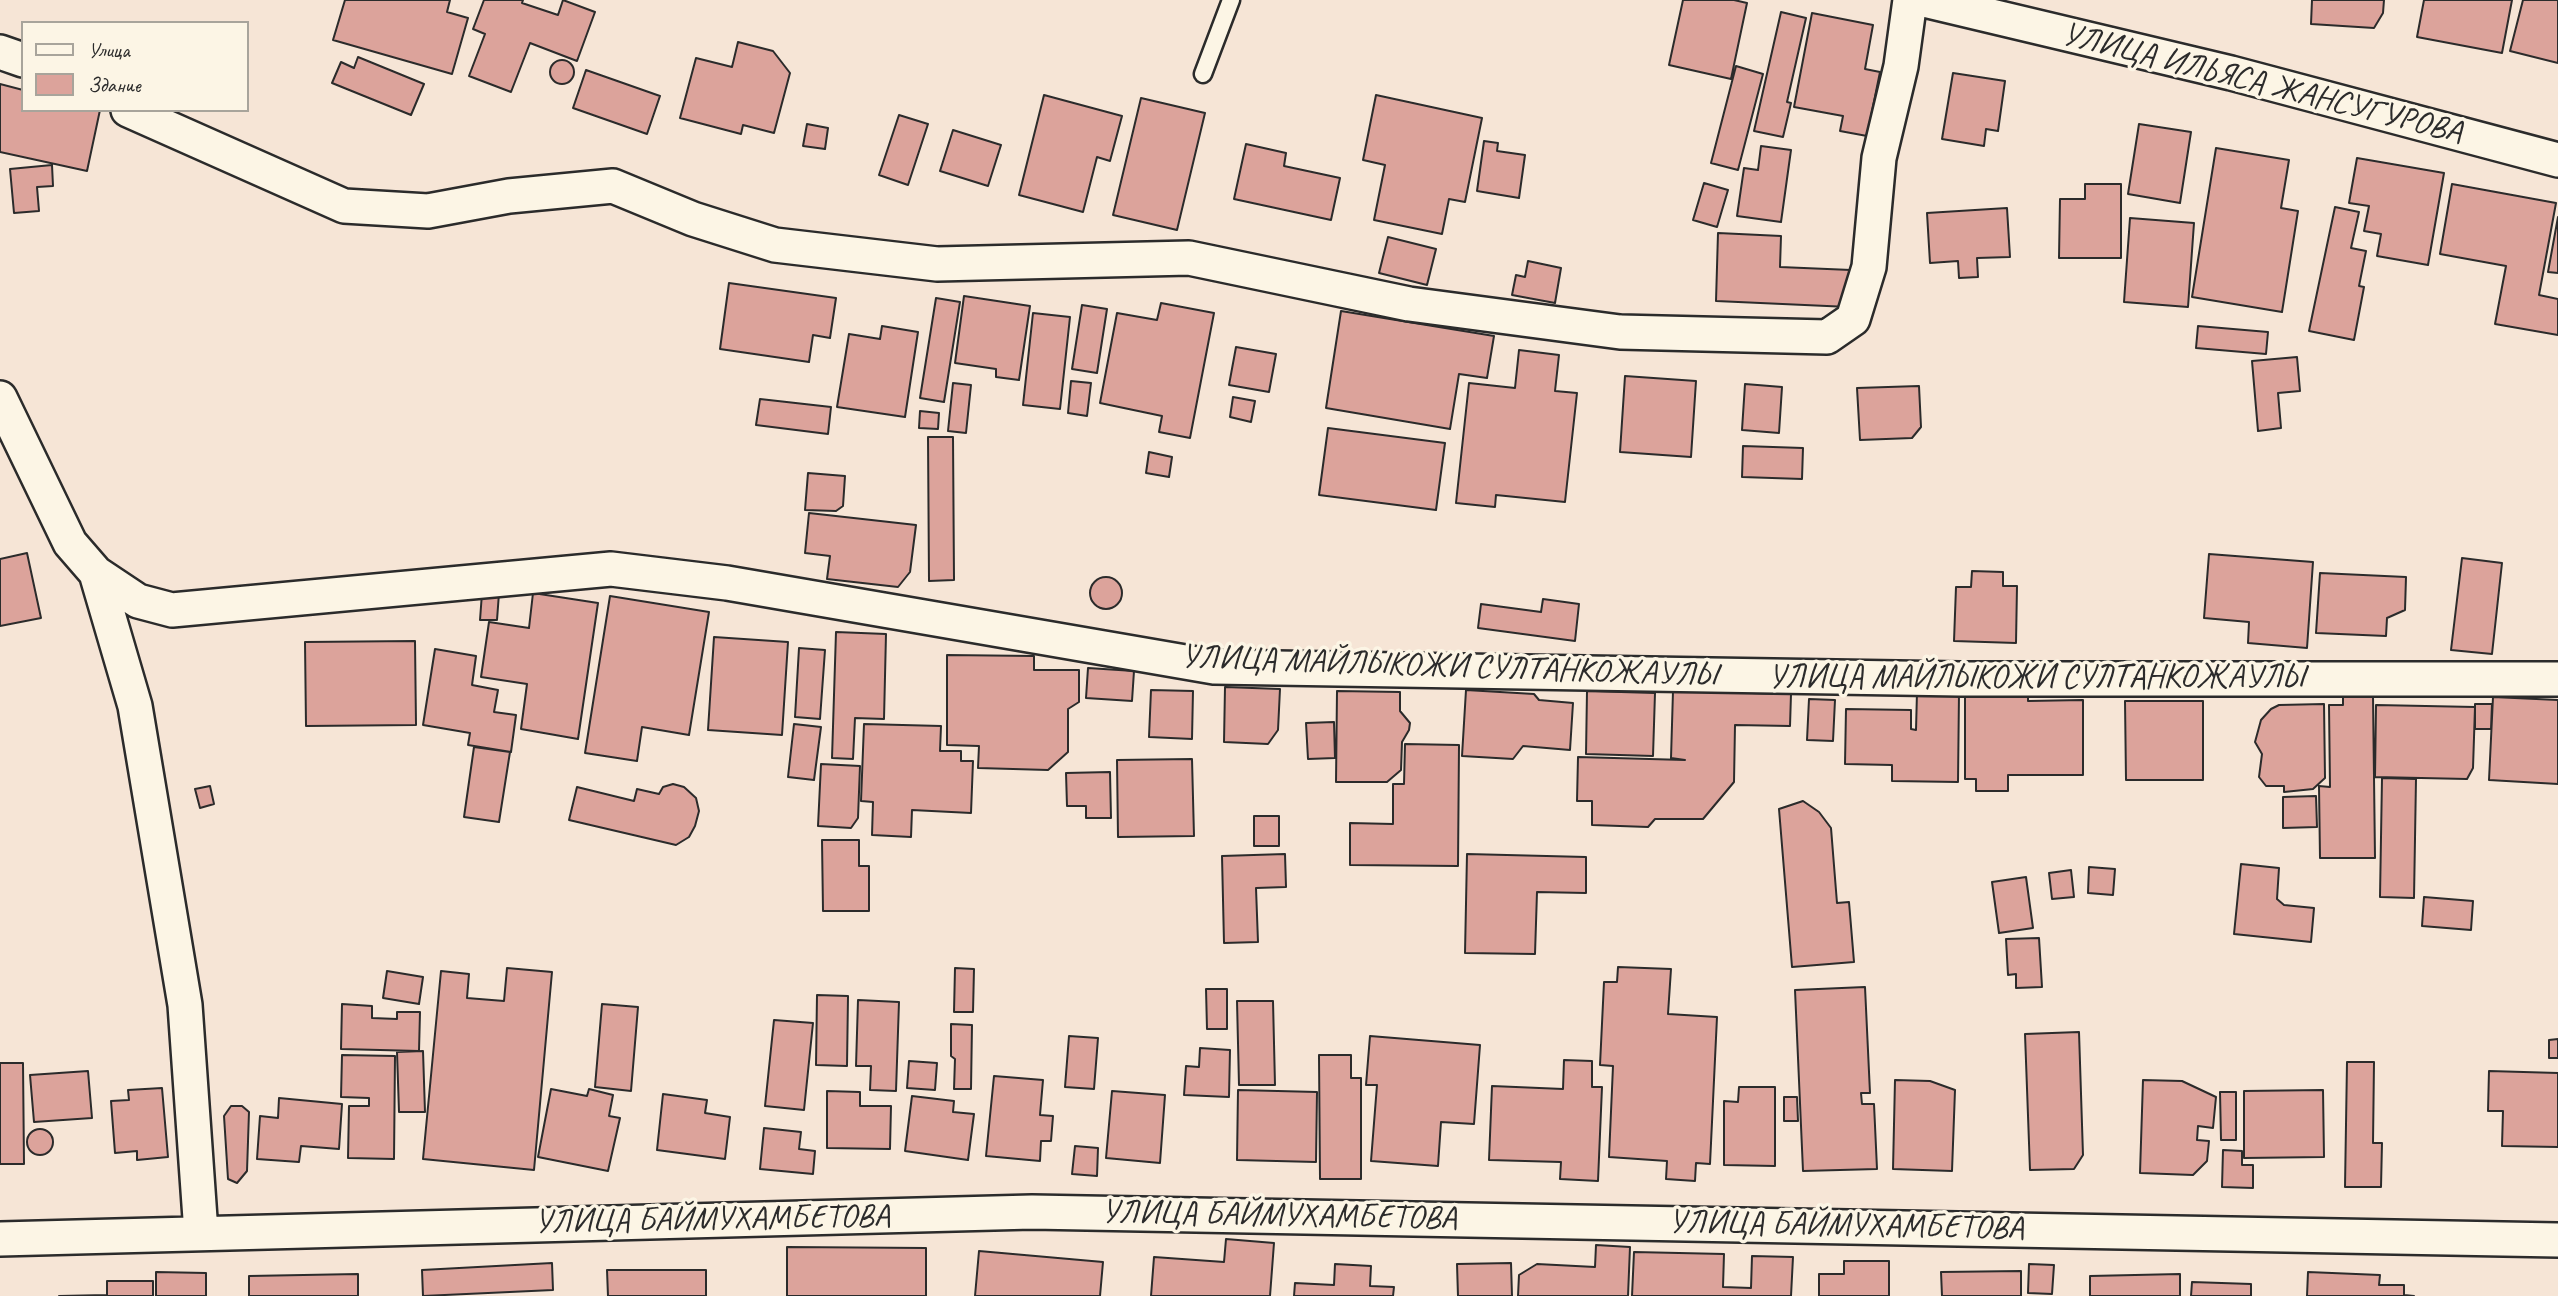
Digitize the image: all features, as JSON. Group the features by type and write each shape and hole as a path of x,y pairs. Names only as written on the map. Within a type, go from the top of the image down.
{"street":[{"path":"132,112 344,206 428,211 509,196 613,186 693,219 788,247 937,264 1189,258 1409,304 1620,332 1827,337 1853,320 1867,278 1880,158 1901,66 1910,0"},
{"name":"УЛИЦА ИЛЬЯСА ЖАНСУГУРОВА","path":"1924,0 2231,73 2558,160"},
{"path":"0,52 21,59"},
{"name":"УЛИЦА МАЙЛЫКОЖИ СУЛТАНКОЖАУЛЫ","path":"0,398 71,543 96,573 138,601 172,610 611,569 727,583 1214,667 1960,679 2558,679"},
{"path":"96,573 135,706 185,1005 201,1233"},
{"name":"УЛИЦА БАЙМУХАМБЕТОВА","path":"0,1239 1032,1212 2558,1240"}],"lane":[{"path":"1203,74 1231,0"}],"building":[{"path":"345,0 450,0 447,12 468,18 452,74 333,40"},
{"path":"484,0 523,0 522,3 558,15 563,0 595,12 577,61 530,43 511,92 469,76 485,34 473,29"},
{"path":"1683,0 1734,0 1747,3 1731,79 1669,65"},
{"path":"2312,0 2384,0 2383,13 2374,28 2311,24"},
{"path":"2424,0 2512,0 2502,53 2417,37"},
{"path":"2523,0 2558,0 2558,63 2510,51"},
{"path":"1781,12 1806,18 1787,102 1791,103 1783,137 1754,131"},
{"path":"1812,13 1873,25 1865,69 1880,72 1867,136 1840,131 1843,116 1794,107"},
{"path":"738,42 773,51 790,73 774,133 743,125 741,134 680,118 696,58 732,67"},
{"path":"358,57 424,84 411,115 332,83 341,62 354,68"},
{"path":"557,60 567,60 574,67 574,77 567,84 557,84 550,77 550,67"},
{"path":"1736,66 1763,74 1738,170 1711,163"},
{"path":"586,70 660,96 647,134 573,108"},
{"path":"1953,73 2005,81 1998,131 1986,129 1984,146 1942,139"},
{"path":"0,84 21,89 21,112 100,112 87,171 0,152"},
{"path":"1044,95 1122,116 1110,161 1097,157 1083,212 1019,195"},
{"path":"1376,95 1482,118 1465,202 1449,199 1442,234 1374,220 1385,165 1363,160"},
{"path":"1141,98 1205,113 1177,230 1113,215"},
{"path":"899,115 928,124 908,185 879,175"},
{"path":"807,124 828,128 825,149 803,146"},
{"path":"2139,124 2191,132 2180,203 2128,194"},
{"path":"953,130 1001,145 988,186 940,171"},
{"path":"1484,141 1498,143 1497,151 1525,155 1519,198 1477,191"},
{"path":"1246,144 1286,153 1284,166 1340,178 1331,220 1234,199"},
{"path":"1761,146 1791,150 1781,222 1737,216 1744,168 1758,170"},
{"path":"2216,148 2289,160 2281,208 2298,211 2282,312 2192,297"},
{"path":"2357,158 2444,173 2428,265 2377,256 2381,234 2364,231 2369,206 2349,203"},
{"path":"52,165 53,186 37,187 39,211 14,213 10,169"},
{"path":"1704,183 1728,190 1717,227 1693,220"},
{"path":"2085,184 2121,184 2121,258 2059,258 2060,199 2085,199"},
{"path":"2452,184 2556,203 2539,295 2558,299 2558,335 2495,324 2506,266 2440,254"},
{"path":"2335,207 2359,212 2351,248 2366,251 2359,286 2364,287 2354,340 2309,331"},
{"path":"2007,208 2010,257 1977,258 1978,277 1959,278 1958,261 1930,263 1927,213"},
{"path":"2558,217 2558,273 2548,272"},
{"path":"2130,218 2194,223 2188,307 2124,302"},
{"path":"1718,233 1781,236 1780,267 1851,270 1849,307 1716,301"},
{"path":"1388,237 1436,249 1427,285 1379,273"},
{"path":"1528,261 1561,268 1555,303 1512,295 1516,275 1525,277"},
{"path":"729,283 836,298 830,338 813,335 809,362 720,349"},
{"path":"964,296 1030,306 1019,380 996,377 996,369 955,363"},
{"path":"936,298 960,302 944,402 920,398"},
{"path":"1161,303 1214,313 1190,438 1159,432 1162,416 1100,403 1117,313 1157,320"},
{"path":"1082,305 1107,309 1097,373 1072,369"},
{"path":"1341,311 1494,336 1487,378 1459,374 1450,429 1326,408"},
{"path":"1033,313 1070,317 1060,409 1023,405"},
{"path":"882,326 918,332 905,417 837,407 849,334 880,339"},
{"path":"2198,326 2268,332 2266,354 2196,348"},
{"path":"1236,347 1276,354 1269,392 1229,385"},
{"path":"1519,350 1559,355 1555,391 1577,393 1565,502 1496,495 1495,507 1456,503 1469,383 1515,388"},
{"path":"2297,357 2300,391 2278,393 2281,428 2258,431 2252,361"},
{"path":"1625,376 1696,381 1691,457 1620,452"},
{"path":"1071,381 1091,383 1087,416 1068,413"},
{"path":"953,383 971,385 966,433 948,431"},
{"path":"1745,384 1782,387 1779,433 1742,430"},
{"path":"1919,386 1921,427 1912,438 1860,440 1857,388"},
{"path":"1233,397 1255,401 1251,422 1230,417"},
{"path":"760,399 831,407 828,434 756,425"},
{"path":"920,411 939,413 938,429 919,428"},
{"path":"1328,428 1445,443 1436,510 1319,495"},
{"path":"928,437 953,437 954,580 929,581"},
{"path":"1743,446 1803,448 1802,479 1742,477"},
{"path":"1149,452 1172,457 1169,477 1146,473"},
{"path":"808,473 845,476 843,506 836,511 805,510"},
{"path":"809,513 916,525 910,572 898,587 827,579 830,556 805,553"},
{"path":"27,553 41,618 0,626 0,559"},
{"path":"2209,554 2313,562 2307,648 2248,643 2249,622 2204,618"},
{"path":"2462,558 2502,563 2492,654 2451,650"},
{"path":"1972,571 2003,572 2003,586 2017,586 2016,643 1954,641 1956,587 1971,587"},
{"path":"2320,573 2406,577 2405,610 2387,618 2386,636 2316,633"},
{"path":"1106,577 1117,582 1122,593 1117,604 1106,609 1095,604 1090,593 1095,582"},
{"path":"482,593 499,593 497,620 480,620"},
{"path":"533,593 598,603 578,739 521,729 527,684 481,677 489,622 529,628"},
{"path":"610,596 709,612 689,735 642,727 637,761 585,753"},
{"path":"1543,599 1579,604 1575,641 1478,628 1481,604 1541,612"},
{"path":"836,632 886,634 884,719 855,718 853,759 832,758"},
{"path":"714,637 788,642 782,735 708,730"},
{"path":"415,641 416,725 306,726 305,642"},
{"path":"799,648 825,650 820,719 795,717"},
{"path":"435,649 476,656 472,685 498,690 494,712 516,715 511,752 468,745 470,733 423,725"},
{"path":"947,655 1034,656 1034,670 1079,670 1079,702 1068,709 1068,752 1048,770 978,768 979,746 947,745"},
{"path":"1088,668 1134,671 1132,701 1086,698"},
{"path":"1225,687 1280,689 1278,730 1268,744 1224,742"},
{"path":"1151,690 1193,691 1192,739 1149,737"},
{"path":"1466,690 1534,694 1539,700 1573,703 1570,750 1523,746 1513,759 1462,756"},
{"path":"1337,691 1400,692 1400,711 1410,723 1409,730 1402,742 1401,770 1387,782 1336,782"},
{"path":"1587,691 1655,693 1653,756 1586,754"},
{"path":"1673,691 1791,694 1790,726 1735,725 1734,782 1703,819 1655,819 1648,827 1592,825 1592,801 1577,801 1578,757 1685,760 1671,758"},
{"path":"1917,692 1959,693 1958,782 1892,781 1892,765 1845,764 1846,709 1911,710 1911,729 1916,730"},
{"path":"1965,694 2028,694 2028,701 2083,700 2083,775 2008,775 2008,791 1976,791 1976,779 1965,779"},
{"path":"2343,696 2373,696 2375,858 2320,858 2319,786 2330,787 2329,705 2343,705"},
{"path":"2493,697 2558,700 2558,784 2489,780"},
{"path":"1809,699 1835,700 1833,741 1807,740"},
{"path":"2125,701 2203,701 2203,780 2126,780"},
{"path":"2324,704 2325,778 2313,789 2284,792 2284,786 2266,786 2259,777 2262,754 2255,742 2261,720 2279,705"},
{"path":"2475,704 2492,704 2491,729 2475,729"},
{"path":"2376,705 2475,707 2473,768 2467,779 2375,777"},
{"path":"1334,722 1335,758 1308,759 1306,723"},
{"path":"794,724 821,727 814,780 788,777"},
{"path":"864,724 941,726 940,751 961,751 961,761 973,761 971,813 912,810 911,837 872,835 873,802 861,801"},
{"path":"1405,744 1459,745 1458,866 1350,865 1350,823 1393,824 1393,784 1404,784"},
{"path":"474,747 510,752 499,822 464,817"},
{"path":"1192,759 1194,836 1118,837 1117,760"},
{"path":"821,764 860,766 858,818 851,828 818,826"},
{"path":"1110,772 1111,818 1086,818 1086,806 1067,806 1066,773"},
{"path":"2382,778 2416,779 2414,898 2380,897"},
{"path":"673,784 684,787 696,798 699,811 689,837 676,845 569,820 577,787 634,801 637,789 659,794 663,787"},
{"path":"210,786 214,804 200,808 195,789"},
{"path":"2316,796 2317,827 2283,828 2283,797"},
{"path":"1803,801 1819,812 1831,828 1837,903 1849,902 1854,962 1792,967 1779,809"},
{"path":"1254,816 1279,816 1279,846 1254,846"},
{"path":"822,840 859,840 859,866 869,866 869,911 823,911"},
{"path":"1285,854 1286,887 1256,888 1258,942 1224,943 1222,856"},
{"path":"1467,854 1586,857 1586,893 1537,892 1535,954 1465,953"},
{"path":"2241,864 2279,868 2277,899 2284,905 2314,908 2311,942 2234,934"},
{"path":"2089,867 2115,869 2113,895 2088,893"},
{"path":"2071,870 2074,897 2052,899 2049,873"},
{"path":"2026,877 2033,928 1999,933 1992,882"},
{"path":"2424,897 2473,901 2471,930 2422,926"},
{"path":"2039,938 2042,987 2016,988 2016,974 2008,975 2006,939"},
{"path":"1618,967 1671,969 1668,1014 1717,1017 1710,1164 1696,1163 1695,1181 1666,1179 1667,1161 1609,1157 1613,1066 1600,1065 1604,982 1617,982"},
{"path":"507,968 552,972 534,1170 423,1159 441,971 469,974 467,998 504,1001"},
{"path":"955,968 974,969 973,1012 954,1012"},
{"path":"387,971 423,977 419,1004 383,998"},
{"path":"1865,987 1870,1093 1861,1093 1862,1104 1874,1104 1877,1169 1803,1171 1795,990"},
{"path":"1206,989 1227,989 1227,1029 1207,1029"},
{"path":"817,995 848,996 847,1066 816,1065"},
{"path":"858,1000 899,1002 896,1091 870,1090 871,1066 856,1066"},
{"path":"1237,1001 1273,1001 1275,1085 1239,1085"},
{"path":"342,1004 372,1006 372,1018 397,1019 397,1012 420,1012 419,1051 341,1049"},
{"path":"602,1004 638,1007 631,1091 595,1087"},
{"path":"774,1020 813,1023 804,1110 765,1106"},
{"path":"951,1024 972,1025 971,1089 954,1089 955,1059 951,1056"},
{"path":"2079,1032 2083,1155 2074,1169 2030,1170 2025,1034"},
{"path":"1069,1036 1098,1038 1094,1089 1065,1087"},
{"path":"1370,1036 1480,1045 1474,1124 1441,1122 1438,1166 1371,1161 1377,1085 1366,1085"},
{"path":"2558,1039 2558,1058 2549,1058 2549,1040"},
{"path":"1200,1048 1230,1050 1229,1097 1184,1095 1186,1066 1199,1067"},
{"path":"423,1051 425,1112 399,1112 397,1052"},
{"path":"342,1055 395,1056 394,1159 348,1158 349,1106 369,1106 369,1098 341,1097"},
{"path":"1319,1055 1351,1055 1351,1078 1361,1078 1361,1179 1320,1179"},
{"path":"1564,1060 1592,1061 1592,1087 1602,1087 1598,1181 1560,1179 1561,1162 1489,1160 1492,1086 1563,1089"},
{"path":"909,1061 937,1063 935,1090 907,1088"},
{"path":"2347,1062 2374,1062 2373,1143 2382,1143 2381,1187 2345,1187"},
{"path":"0,1063 23,1063 24,1164 0,1164"},
{"path":"88,1071 92,1118 34,1122 30,1075"},
{"path":"2489,1071 2558,1073 2558,1147 2502,1146 2503,1111 2488,1111"},
{"path":"994,1076 1043,1080 1040,1115 1053,1116 1051,1141 1041,1141 1040,1161 986,1156"},
{"path":"1895,1080 1930,1081 1955,1090 1952,1171 1893,1169"},
{"path":"2143,1080 2182,1081 2216,1097 2213,1128 2198,1126 2197,1140 2209,1141 2207,1161 2193,1175 2140,1173"},
{"path":"1739,1087 1775,1087 1775,1166 1724,1165 1724,1101 1738,1102"},
{"path":"162,1088 168,1157 137,1160 137,1151 115,1153 111,1101 129,1100 128,1090"},
{"path":"551,1089 587,1096 589,1089 613,1095 609,1116 620,1118 608,1171 538,1157"},
{"path":"1238,1090 1317,1092 1316,1162 1237,1160"},
{"path":"2323,1090 2324,1157 2244,1158 2244,1091"},
{"path":"827,1091 860,1092 860,1106 891,1106 890,1149 827,1148"},
{"path":"1112,1091 1165,1095 1160,1163 1106,1158"},
{"path":"2220,1092 2236,1092 2236,1140 2221,1140"},
{"path":"663,1094 707,1100 705,1113 730,1117 725,1159 657,1150"},
{"path":"912,1096 954,1101 953,1112 974,1114 968,1160 905,1151"},
{"path":"1784,1097 1797,1097 1798,1121 1784,1121"},
{"path":"279,1098 342,1104 339,1149 301,1146 299,1162 257,1159 260,1116 278,1118"},
{"path":"231,1106 242,1106 249,1112 247,1171 237,1183 228,1179 224,1116"},
{"path":"764,1128 801,1132 799,1149 815,1151 813,1174 760,1169"},
{"path":"40,1129 50,1132 53,1142 50,1152 40,1155 30,1152 27,1142 30,1132"},
{"path":"1075,1146 1098,1148 1097,1176 1072,1174"},
{"path":"2223,1150 2242,1151 2242,1165 2253,1165 2253,1188 2222,1187"},
{"path":"1226,1239 1274,1243 1270,1296 1151,1296 1154,1257 1224,1262"},
{"path":"1596,1245 1630,1247 1628,1296 1518,1296 1519,1275 1537,1264 1595,1267"},
{"path":"787,1247 926,1248 926,1296 787,1296"},
{"path":"979,1251 1103,1262 1100,1296 975,1296"},
{"path":"1634,1252 1724,1254 1723,1287 1751,1288 1752,1256 1793,1257 1791,1296 1632,1296"},
{"path":"1844,1261 1889,1261 1889,1296 1819,1296 1819,1274 1844,1274"},
{"path":"552,1263 553,1290 423,1296 422,1270"},
{"path":"1511,1263 1512,1296 1458,1296 1457,1264"},
{"path":"1335,1264 1371,1266 1370,1286 1394,1287 1393,1296 1294,1296 1295,1283 1334,1285"},
{"path":"2029,1264 2054,1265 2052,1294 2028,1293"},
{"path":"607,1270 706,1270 706,1296 608,1296"},
{"path":"2021,1271 2021,1296 1942,1296 1941,1272"},
{"path":"156,1272 206,1273 206,1296 156,1296"},
{"path":"2308,1272 2380,1275 2379,1285 2404,1285 2404,1295 2414,1296 2307,1296"},
{"path":"358,1274 358,1296 249,1296 249,1276"},
{"path":"2180,1274 2180,1296 2090,1296 2090,1276"},
{"path":"107,1281 153,1281 153,1296 59,1296 107,1295"},
{"path":"2192,1282 2251,1284 2251,1296 2191,1296"}]}
